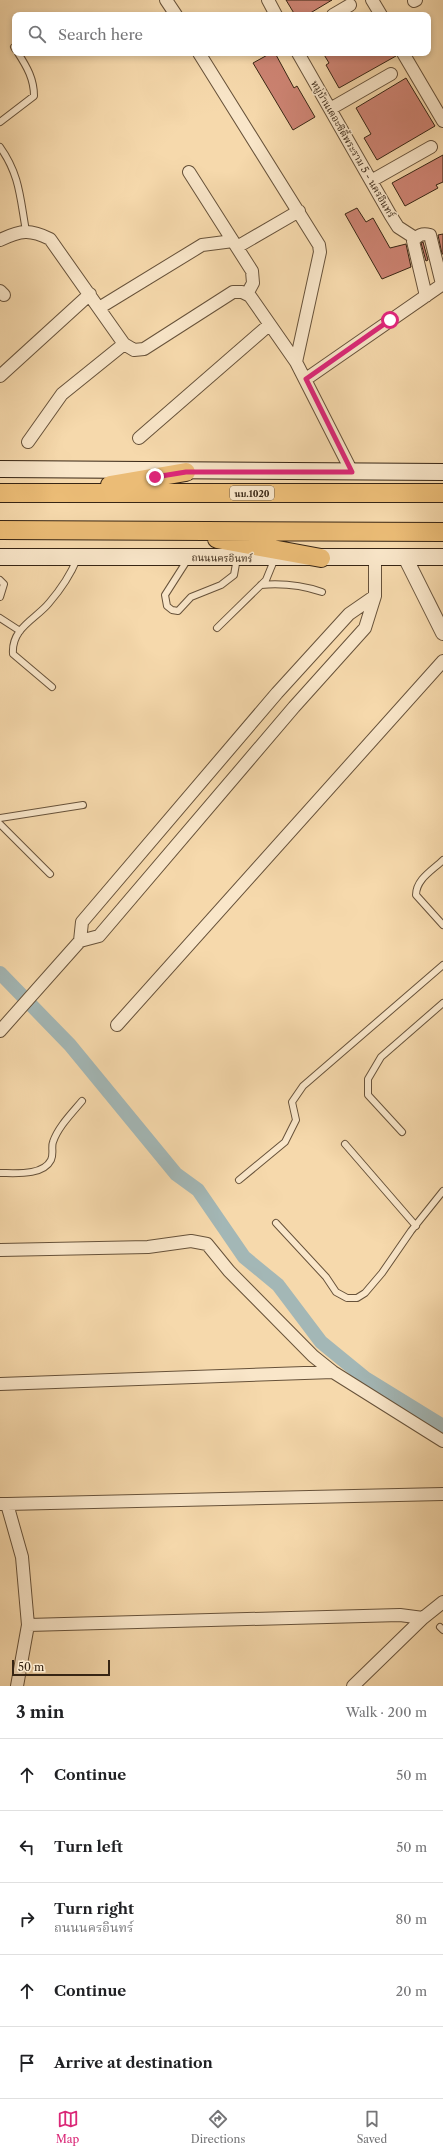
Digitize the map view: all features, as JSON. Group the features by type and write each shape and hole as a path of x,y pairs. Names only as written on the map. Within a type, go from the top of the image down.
{"main road":[{"name":"นบ.1020","path":"0,469 186,472 443,472"},
{"path":"62,493 186,472"},
{"name":"นบ.1020","path":"0,493 443,493"},
{"path":"0,530 443,532"},
{"path":"170,530 321,558"},
{"name":"ถนนนครอินทร์","path":"0,557 443,557"}],"street":[{"path":"166,0 174,12"},
{"path":"268,0 274,12"},
{"path":"372,0 379,12"},
{"path":"338,12 350,5"},
{"path":"201,56 319,245 320,252 296,362"},
{"name":"หมู่บ้านเดอะซิตี้พระราม 5 - นครอินทร์","path":"300,56 398,227 415,238 424,234 430,235 442,284"},
{"path":"405,56 443,121"},
{"path":"330,109 390,74"},
{"path":"371,181 431,147"},
{"path":"189,172 253,274 253,283 246,294"},
{"path":"99,308 202,245 235,244 299,212"},
{"path":"0,240 26,231 38,233 50,240 90,294 124,344 134,350 141,350 233,292 250,296 296,362 306,379 352,472"},
{"path":"415,238 413,240 426,296"},
{"path":"306,379 442,284"},
{"path":"0,376 90,294"},
{"path":"139,438 269,325"},
{"path":"28,442 62,394 124,344"},
{"path":"0,1031 80,941 99,936 294,707 365,628 375,596 376,557"},
{"path":"405,557 443,633"},
{"path":"80,941 82,922 277,693 349,614 375,596"},
{"path":"323,643 339,658"},
{"path":"117,1025 443,661"},
{"path":"277,693 294,707"},
{"path":"153,839 169,853"},
{"path":"0,1250 148,1247 192,1241 207,1244 229,1270 313,1356 333,1372 443,1441"},
{"path":"0,1384 333,1372"},
{"path":"17,1686 28,1625 22,1557 3,1504 443,1494"},
{"path":"353,1686 423,1618 443,1602"},
{"path":"28,1625 400,1615 423,1618"}],"lane":[{"path":"0,122 34,96 33,82 27,67 20,56"},
{"path":"0,147 11,162 18,182 26,231"},
{"path":"52,686 13,654 13,647 25,623 48,605 69,579 78,557"},
{"path":"189,558 165,595 167,606 172,610 178,611 191,597 221,585 234,575 237,558"},
{"path":"217,628 266,580 275,558"},
{"path":"0,580 4,584 0,597"},
{"path":"261,585 279,583 305,586 322,592"},
{"path":"0,618 20,631"},
{"path":"0,818 84,805"},
{"path":"0,824 50,874"},
{"path":"443,860 418,884 416,890 416,894 443,926"},
{"path":"239,1180 285,1142 296,1120 292,1102 303,1086 443,965"},
{"path":"402,1132 368,1095 368,1079 381,1058 443,1003"},
{"path":"0,1173 16,1173 43,1169 52,1158 53,1142 64,1123 82,1102"},
{"path":"345,1144 416,1226"},
{"path":"276,1223 326,1277 336,1292 347,1298 357,1298 365,1293 382,1273 443,1191"}],"building":[{"path":"286,0 332,0 312,12 293,12"},
{"path":"266,56 277,56 294,88 297,86 315,117 293,130 253,63"},
{"path":"325,56 396,56 339,88 326,65 329,63"},
{"path":"406,78 435,126 377,160 364,138 371,134 356,108"},
{"path":"443,155 443,182 436,185 438,188 405,206 392,183"},
{"path":"357,208 366,222 373,218 390,248 406,244 411,267 382,279 345,214"},
{"path":"443,234 443,254 442,254 438,235"},
{"path":"423,242 428,260 426,261 421,243"}],"waterway":[{"path":"0,973 70,1045 176,1174 198,1190 244,1257 278,1285 321,1342 365,1378 443,1426"}],"route":[{"path":"155,477 186,472 352,472 340,445 306,379 390,320"}]}
